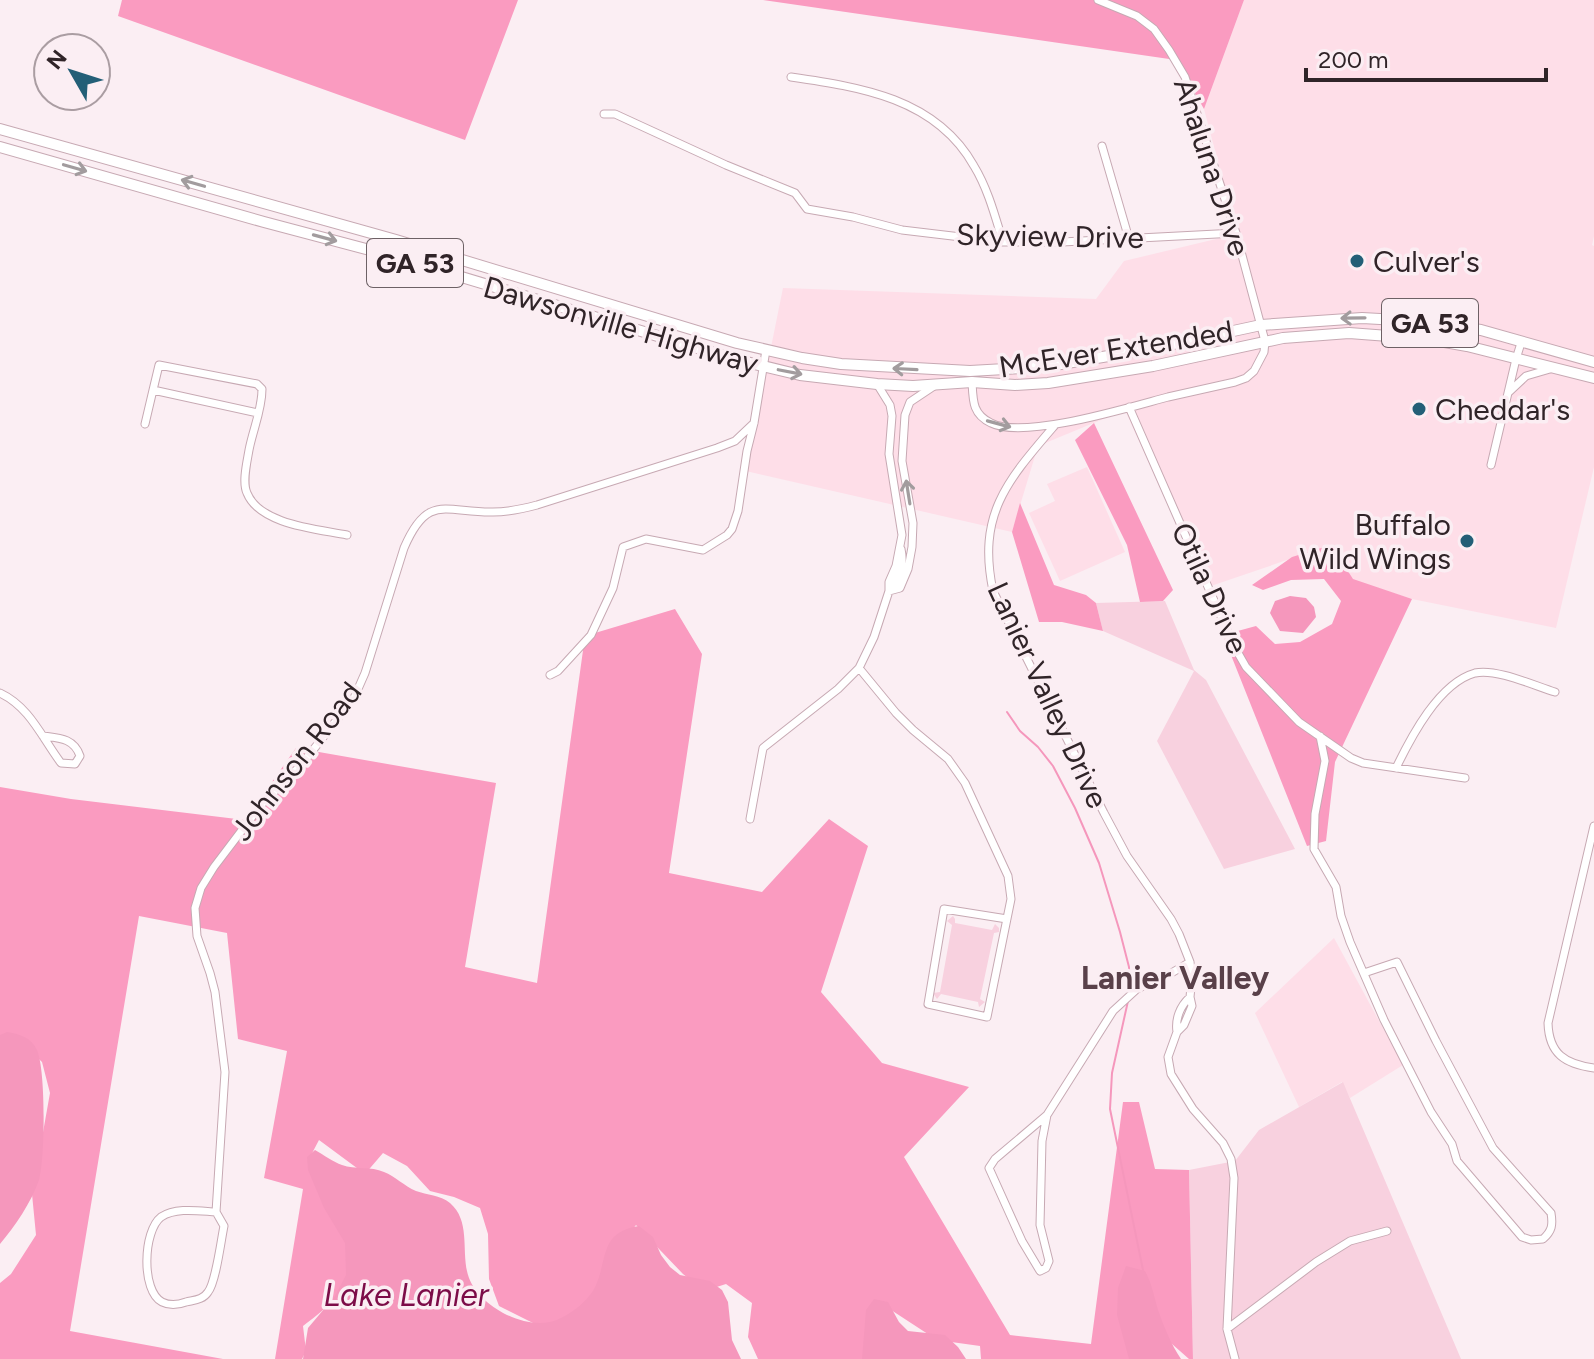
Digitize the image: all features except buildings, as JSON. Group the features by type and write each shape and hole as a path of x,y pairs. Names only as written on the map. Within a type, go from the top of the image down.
{"main road":[{"name":"Dawsonville Highway","path":"0,129 389,238 607,305 802,358 971,377 1015,385 1048,383 1153,366 1265,341 1349,333 1428,339 1467,346 1594,378"},
{"name":"Dawsonville Highway","path":"0,147 385,254 763,367 800,375 913,386 936,385 971,377"},
{"name":"GA 53","path":"1261,325 1362,318 1416,321 1481,330 1594,362"},
{"name":"McEver Extended","path":"971,377 1150,349 1261,325"}],"street":[{"name":"Ahaluna Drive","path":"1098,0 1137,16 1154,29 1185,77 1236,233 1265,341"},
{"path":"791,77 847,85 883,95 937,124 957,142 975,166 1003,242"},
{"name":"Skyview Drive","path":"604,114 615,114 795,193 807,209 902,230 1003,242 1236,233"},
{"path":"1102,146 1129,239"},
{"path":"264,222 268,204"},
{"path":"971,377 973,406 992,424 1010,427 1055,425 1246,378 1261,360 1265,341"},
{"path":"1491,465 1521,343"},
{"path":"550,675 558,671 591,635 613,588 623,547 646,539 703,550 732,529 738,511 766,350"},
{"path":"145,424 159,365 257,384 262,389 249,448 247,493 268,515 281,521 347,535"},
{"path":"1508,393 1526,376 1555,368"},
{"path":"877,384 890,405 892,416 889,454 902,531 900,588 889,591"},
{"path":"750,819 763,748 838,689 859,668 874,637 889,582 902,567 912,547 913,529 902,461 905,415 910,402 936,385"},
{"path":"153,390 258,413"},
{"name":"Otila Drive","path":"1129,407 1246,667 1299,722 1351,758 1363,763 1465,778"},
{"name":"Johnson Road","path":"216,1212 179,1211 162,1217 152,1227 147,1270 151,1292 162,1302 175,1305 203,1298 210,1290 224,1226 216,1212 225,1072 215,992 197,936 195,908 201,888 214,867 261,805 302,764 354,698 376,641 404,548 418,522 440,508 491,512 514,511 537,505 717,448 735,441 754,423"},
{"name":"Lanier Valley Drive","path":"1055,425 1007,485 996,509 988,541 993,591 1104,813 1127,856 1171,919 1190,962"},
{"path":"890,436 904,436"},
{"path":"902,531 913,529"},
{"path":"859,668 896,713 948,759 965,783 1008,876 1011,899 1007,919 987,1017 928,1004 944,909 1007,919"},
{"path":"1396,768 1431,707 1443,693 1475,673 1504,676 1555,692"},
{"path":"0,693 11,698 30,716 43,736 61,763 75,764 80,756 71,742 43,736"},
{"path":"1320,736 1325,761 1315,814 1314,849 1336,887 1341,916 1364,973 1384,1020 1424,1099 1452,1144 1457,1161 1522,1237 1543,1239 1550,1233 1553,1224 1551,1213 1493,1148 1397,962 1364,973"},
{"path":"1594,826 1548,1023 1548,1035 1556,1052 1563,1058 1594,1068"},
{"path":"1047,1115 1042,1141 1040,1225 1049,1261 1046,1268 1040,1271 1022,1241 989,1168 995,1159 1047,1115 1113,1011 1137,989 1190,962 1192,1006 1184,1025 1177,1032 1168,1057 1171,1074 1193,1109 1223,1143 1231,1159 1234,1178 1227,1329 1235,1359"},
{"path":"1227,1329 1316,1262 1350,1241 1387,1231"}],"shaded area":[{"path":"122,0 518,0 465,140 118,16"},
{"path":"763,0 1244,0 1204,109 1176,60"},
{"path":"1244,0 1594,0 1594,467 1556,628 1412,599 1353,580 1331,545 1205,588 1125,410 1038,446 1012,532 746,471 783,288 1096,299 1124,261 1237,234 1204,109"},
{"path":"1094,423 1173,590 1163,601 1140,602 1127,545 1075,440"},
{"path":"1087,467 1125,552 1060,581 1029,513 1055,501 1047,484"},
{"path":"1020,503 1054,585 1086,595 1096,603 1103,631 1062,622 1039,622 1012,532"},
{"path":"1331,545 1353,579 1412,599 1335,762 1326,841 1307,846 1223,635 1256,626 1275,644 1300,642 1332,624 1341,601 1324,579 1291,580 1263,590 1252,585 1292,557"},
{"path":"1165,601 1194,670 1206,680 1295,849 1224,869 1157,741 1194,671 1103,631 1096,603"},
{"path":"675,609 702,654 669,873 762,892 829,819 868,846 821,992 882,1063 969,1087 904,1157 1010,1335 1091,1344 1123,1102 1139,1102 1155,1169 1189,1170 1193,1359 1189,1359 1163,1336 1150,1359 981,1359 980,1346 937,1340 888,1308 867,1359 758,1359 748,1337 752,1303 726,1284 704,1291 683,1274 636,1225 623,1241 606,1287 574,1317 539,1326 499,1306 489,1279 488,1234 480,1208 430,1191 407,1166 383,1153 365,1174 319,1140 309,1159 344,1229 349,1243 350,1269 338,1294 303,1326 306,1351 302,1359 275,1359 303,1189 264,1178 287,1051 238,1039 227,933 139,916 70,1331 223,1359 0,1359 0,1283 11,1274 36,1235 32,1194 50,1093 42,1062 17,1038 0,1046 0,787 71,799 245,820 296,748 496,783 465,967 537,983 585,636"},
{"path":"953,916 955,923 992,930 995,924 999,928 999,932 994,933 980,999 985,1002 979,1007 978,1002 941,994 937,999 933,993 940,992 952,925 947,921"},
{"path":"1334,938 1403,1065 1350,1098 1342,1082 1299,1107 1255,1013"},
{"path":"1343,1082 1461,1359 1193,1359 1189,1170 1235,1161 1259,1130"}],"water":[{"path":"1290,596 1306,598 1314,607 1316,617 1303,633 1280,631 1270,613 1275,601"},
{"path":"7,1032 28,1039 37,1050 42,1076 43,1135 36,1189 0,1244 0,1035"},
{"name":"Lake Lanier","path":"315,1150 342,1165 384,1172 416,1191 450,1203 461,1219 467,1269 475,1289 484,1300 522,1321 549,1322 577,1308 596,1285 611,1240 626,1229 639,1226 653,1237 661,1255 680,1275 710,1281 722,1290 728,1302 732,1340 741,1359 303,1359 308,1328 335,1296 346,1275 345,1243 324,1208 308,1170 307,1157"},
{"path":"1126,1266 1145,1271 1165,1329 1181,1359 1129,1359 1117,1315 1118,1288"},
{"path":"874,1299 888,1302 908,1331 945,1335 966,1359 862,1359 866,1310"}],"waterway":[{"path":"1007,712 1020,731 1053,766 1075,808 1099,863 1120,932 1129,967 1129,991"},
{"path":"1128,1001 1112,1073 1110,1109 1143,1270"}],"place":[{"name":"Culver's","path":"1357,261"},
{"name":"Cheddar's","path":"1419,409"},
{"name":"Buffalo Wild Wings","path":"1467,541"}],"district":[{"name":"Lanier Valley","path":"1175,978"}]}
